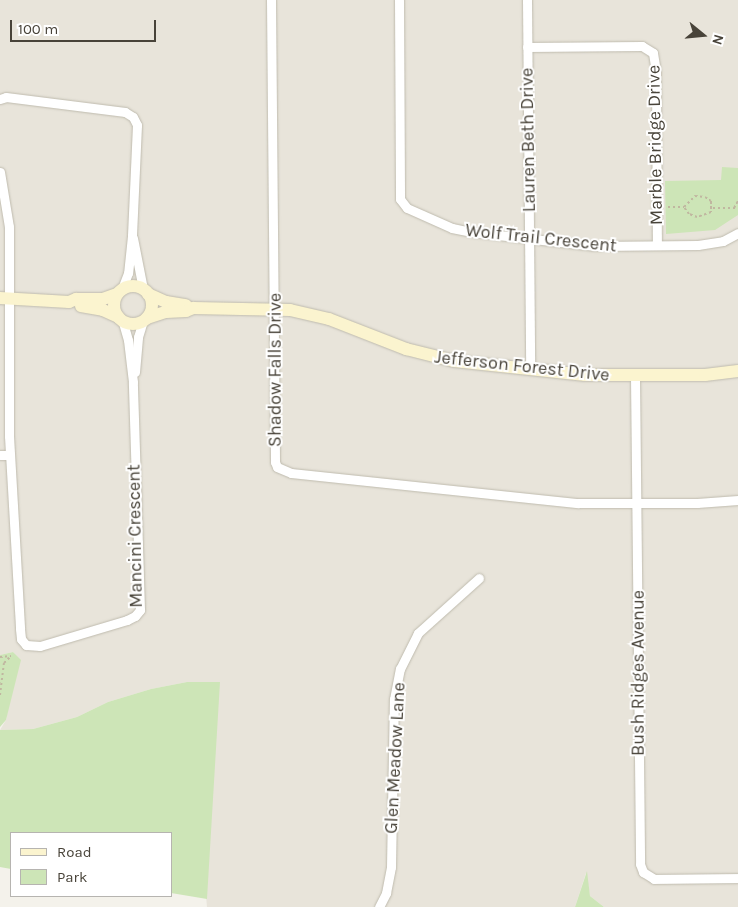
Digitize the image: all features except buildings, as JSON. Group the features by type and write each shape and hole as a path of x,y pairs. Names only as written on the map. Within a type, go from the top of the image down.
{"street":[{"name":"Shadow Falls Drive","path":"271,0 275,462 280,470 291,473 538,500 595,504 637,504"},
{"name":"Wolf Trail Crescent","path":"399,0 400,199 403,205 452,228 471,232 595,246 698,246 723,241 738,233"},
{"name":"Lauren Beth Drive","path":"527,0 530,370"},
{"name":"Marble Bridge Drive","path":"527,47 642,46 654,53 656,72 657,245"},
{"path":"0,99 6,97 125,112 133,117 137,125 132,236 128,273 114,307 120,319"},
{"name":"Mancini Crescent","path":"0,172 8,210 4,298 10,454 20,629 21,639 26,645 40,646 136,616 140,610 136,554 133,382 128,340 120,319"},
{"path":"4,298 69,302 75,305 103,310 135,324 145,320 152,305 145,292 132,236"},
{"path":"69,302 76,299 103,299 119,293 130,286 145,292"},
{"name":"Jefferson Forest Drive","path":"145,292 166,302 193,308 275,310 330,319 430,357 585,376 705,375 738,371"},
{"name":"Jefferson Forest Drive","path":"145,320 166,312 186,312 193,308"},
{"name":"Mancini Crescent","path":"133,382 138,337 145,320"},
{"name":"Bush Ridges Avenue","path":"635,376 640,864 643,872 654,879 738,878"},
{"path":"0,455 10,454"},
{"path":"637,504 738,500"},
{"name":"Glen Meadow Lane","path":"378,907 386,893 391,867 396,684 400,669 418,633 480,578"}],"path":[{"path":"668,207 684,207 694,196 705,197 711,201 712,208 711,212 706,216 697,218 689,214 684,207"},
{"path":"734,208 738,201"},
{"path":"712,208 738,208"},
{"path":"0,657 11,656 4,663 0,695"}],"shaded area":[{"path":"0,0 738,0 738,907 604,907 590,896 586,873 575,907 207,907 187,682 151,689 108,702 77,717 33,729 0,730 6,720 17,657 13,652 0,655"}],"green space":[{"path":"722,167 738,168 738,215 715,230 666,234 665,181 721,180"},
{"path":"13,652 21,660 6,720 0,727 0,655"},
{"path":"187,682 220,682 207,899 172,893 172,832 10,832 10,869 0,867 0,730 33,729 77,717 108,702 151,689"},
{"path":"587,871 590,896 604,907 575,907"}]}
